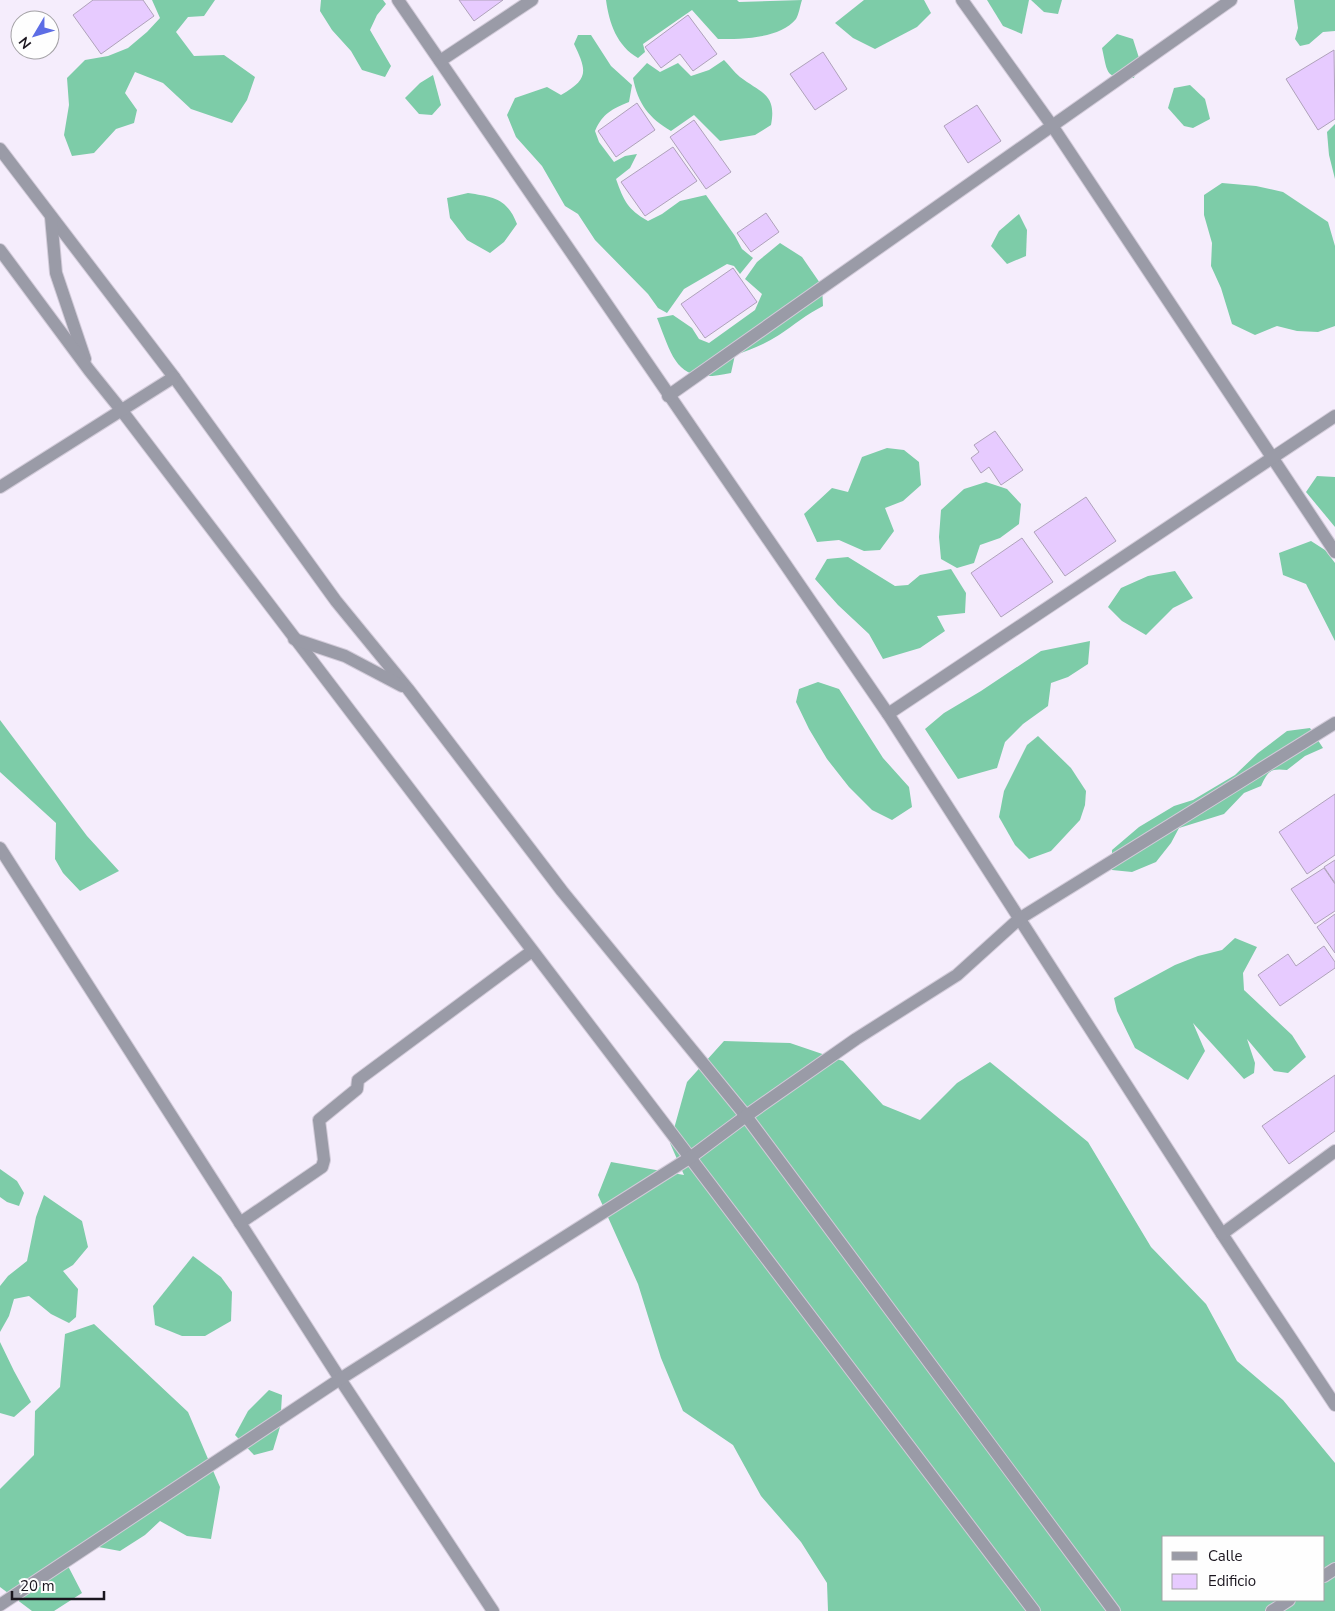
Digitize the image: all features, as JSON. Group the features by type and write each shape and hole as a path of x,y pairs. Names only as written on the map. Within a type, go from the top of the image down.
{"street":[{"path":"398,0 888,714 1222,1234 1335,1405"},
{"path":"440,61 532,0"},
{"path":"962,0 1053,127 1335,552"},
{"path":"668,396 1231,0"},
{"path":"0,149 174,377 336,601 408,690 562,891 746,1116 1114,1611"},
{"path":"51,217 56,274 89,370"},
{"path":"0,250 89,370 691,1158 1034,1611"},
{"path":"0,487 174,377"},
{"path":"888,714 1335,416"},
{"path":"294,639 345,656 408,690"},
{"path":"0,1605 340,1379 691,1158 746,1116 856,1039 957,975 1019,920 1335,723"},
{"path":"0,848 340,1379 493,1611"},
{"path":"240,1224 322,1167 324,1160 319,1120 357,1089 358,1080 532,951"},
{"path":"1222,1234 1335,1151"},
{"path":"1272,1611 1287,1601"}],"green space":[{"path":"152,0 215,0 204,16 188,17 176,32 194,56 224,55 255,77 247,100 232,123 191,109 163,83 135,72 125,93 137,110 134,123 116,129 94,153 72,156 64,135 69,105 67,78 85,60 108,56 128,48 147,32 160,18"},
{"path":"321,0 383,0 386,4 377,15 370,30 391,66 385,77 362,70 351,51 332,30 320,11"},
{"path":"606,0 737,0 739,2 802,0 796,19 789,26 770,34 749,38 718,39 692,10 643,44 645,52 638,58 625,47 615,33 609,17"},
{"path":"864,0 924,0 931,13 917,27 875,49 853,38 835,23"},
{"path":"987,0 1029,0 1022,34 1003,26"},
{"path":"1031,0 1062,0 1058,14 1044,12"},
{"path":"1294,0 1335,0 1335,31 1323,32 1309,44 1300,46 1295,39 1298,28"},
{"path":"1117,34 1133,39 1139,58 1134,78 1113,76 1109,73 1105,64 1102,48"},
{"path":"578,35 591,35 611,66 632,85 629,102 609,112 601,120 595,131 599,142 614,162 625,156 637,154 630,168 616,179 627,204 648,221 680,201 706,195 742,249 753,258 740,274 734,266 727,264 684,289 667,313 658,308 648,294 595,240 578,214 565,206 542,166 516,137 507,115 515,98 547,87 561,95 577,84 583,74 581,61 574,44"},
{"path":"724,60 738,75 766,95 772,107 771,125 755,135 720,141 694,115 671,131 656,121 641,103 633,78 647,63 660,72 678,63 691,76 709,70"},
{"path":"433,75 441,105 432,115 419,114 405,98 420,83"},
{"path":"1190,85 1205,99 1210,119 1193,128 1184,126 1168,108 1174,88"},
{"path":"1335,124 1335,179 1329,155 1327,132"},
{"path":"1222,183 1256,186 1283,192 1328,222 1335,246 1335,326 1318,332 1297,331 1277,326 1255,335 1232,324 1221,288 1211,266 1212,243 1204,215 1204,195"},
{"path":"468,193 498,200 509,209 517,224 504,242 490,253 467,240 450,218 447,198"},
{"path":"1019,214 1027,230 1026,256 1007,264 991,246 999,231"},
{"path":"780,243 802,257 822,286 823,306 774,338 735,355 731,373 699,376 688,372 680,366 668,346 657,318 673,315 692,328 699,339 709,343 755,310 762,294 745,279 757,262"},
{"path":"887,448 904,450 919,462 921,485 903,501 885,508 894,531 880,550 864,551 839,540 817,542 804,514 832,488 848,492 862,457"},
{"path":"1317,476 1335,477 1335,527 1306,492"},
{"path":"986,482 1007,489 1021,504 1019,524 1000,538 980,545 974,563 957,568 941,559 939,537 941,510 964,489"},
{"path":"1311,541 1325,550 1335,563 1335,641 1306,584 1283,575 1279,553"},
{"path":"848,557 895,586 908,585 920,575 951,569 966,593 965,613 937,616 945,631 920,648 883,659 869,634 838,605 815,579 827,559"},
{"path":"1175,571 1193,598 1173,608 1146,635 1122,621 1108,607 1121,588 1148,576"},
{"path":"1090,641 1088,664 1068,677 1051,683 1048,706 1023,724 1005,742 997,768 958,779 925,729 944,713 1041,651"},
{"path":"818,682 839,689 883,758 909,787 912,807 892,820 872,810 849,787 827,759 809,729 796,702 799,689"},
{"path":"0,720 87,836 119,871 80,891 63,873 55,859 56,823 0,772"},
{"path":"1310,728 1323,748 1305,756 1287,770 1273,770 1270,772 1261,786 1244,793 1224,814 1179,828 1171,843 1156,862 1132,872 1112,870 1112,850 1139,827 1174,806 1193,800 1235,775 1258,753 1287,731"},
{"path":"1038,736 1071,768 1086,791 1085,805 1080,820 1051,851 1029,859 1015,845 999,817 1004,791 1027,745"},
{"path":"1235,938 1257,947 1243,973 1244,990 1292,1035 1306,1057 1288,1073 1274,1071 1247,1039 1255,1063 1254,1073 1244,1079 1193,1023 1205,1051 1188,1080 1135,1048 1117,1011 1114,998 1175,965 1198,956 1222,950"},
{"path":"724,1041 790,1043 843,1061 883,1105 920,1120 957,1083 990,1062 1088,1142 1151,1247 1206,1304 1237,1361 1283,1400 1335,1463 1335,1611 828,1611 827,1583 801,1542 761,1496 733,1445 683,1411 661,1358 638,1284 598,1195 611,1162 684,1175 670,1143 687,1082"},
{"path":"0,1169 17,1181 24,1193 19,1206 7,1202 0,1197"},
{"path":"44,1195 82,1221 88,1247 73,1265 63,1271 78,1289 76,1317 69,1323 51,1314 29,1296 14,1299 9,1316 0,1332 0,1286 8,1276 27,1261 36,1217"},
{"path":"193,1256 221,1277 232,1292 231,1321 205,1336 182,1336 155,1325 153,1306"},
{"path":"94,1324 188,1412 220,1487 211,1539 187,1536 160,1521 145,1535 120,1551 82,1544 68,1566 82,1593 54,1611 32,1611 0,1587 0,1489 34,1455 35,1411 60,1387 65,1334"},
{"path":"0,1342 31,1402 14,1417 0,1413"},
{"path":"269,1390 282,1395 280,1427 273,1450 254,1455 235,1435 248,1411"}],"building":[{"path":"93,0 143,0 154,16 101,54 73,15"},
{"path":"459,0 503,0 474,21"},
{"path":"688,15 717,54 693,71 680,54 661,68 645,47"},
{"path":"1334,50 1335,119 1318,130 1286,79"},
{"path":"823,52 847,89 815,110 790,74"},
{"path":"637,103 655,130 616,157 598,131"},
{"path":"977,105 1001,141 968,163 944,126"},
{"path":"694,120 731,172 706,189 670,137"},
{"path":"673,147 697,181 645,216 621,182"},
{"path":"766,213 779,232 751,252 737,233"},
{"path":"733,268 757,302 705,338 681,304"},
{"path":"995,431 1023,470 1001,485 989,467 981,473 971,458 979,452 974,445"},
{"path":"1086,497 1116,541 1065,576 1034,532"},
{"path":"1022,538 1053,582 1001,617 971,573"},
{"path":"1335,794 1335,855 1307,874 1279,832"},
{"path":"1335,860 1335,883 1324,867"},
{"path":"1324,868 1335,884 1335,911 1315,924 1291,889"},
{"path":"1335,914 1335,953 1317,927"},
{"path":"1324,946 1335,962 1335,968 1280,1006 1258,975 1288,954 1296,966"},
{"path":"1335,1075 1335,1131 1289,1164 1262,1126"}]}
